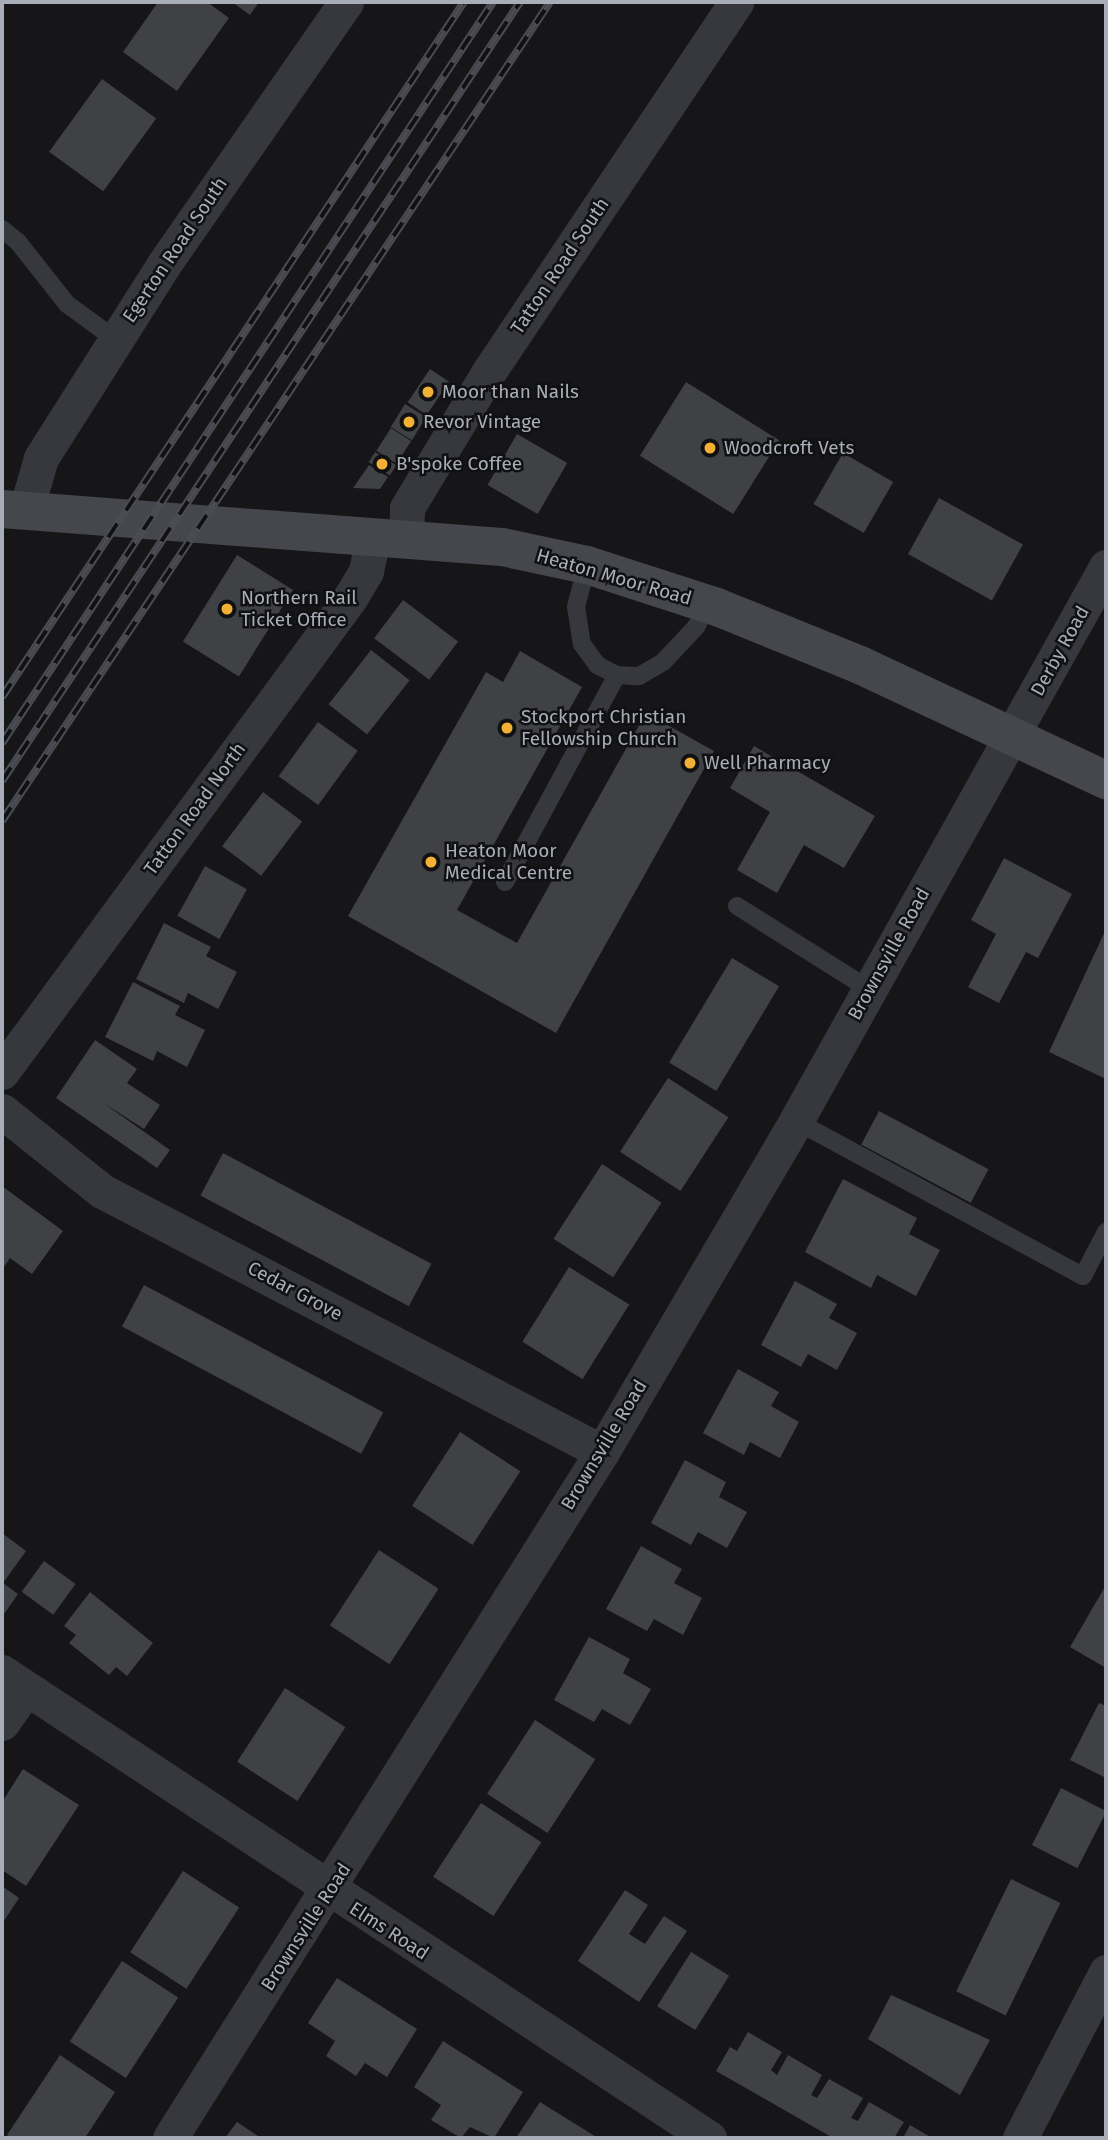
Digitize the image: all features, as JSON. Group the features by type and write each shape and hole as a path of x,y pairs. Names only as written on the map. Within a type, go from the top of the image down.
{"main road":[{"name":"Heaton Moor Road","path":"14,510 502,547 587,565 708,604 860,665 1106,780"}],"street":[{"name":"Egerton Road South","path":"14,510 41,458 116,340 346,2"},
{"name":"Tatton Road South","path":"389,539 488,373 736,2"},
{"name":"Tatton Road North","path":"2,1072 350,598 389,539"},
{"name":"Derby Road","path":"1013,736 1106,567"},
{"name":"Brownsville Road","path":"170,2138 329,1892 601,1452 796,1121 1013,736"},
{"name":"Cedar Grove","path":"2,1111 102,1191 601,1452"},
{"name":"Elms Road","path":"14,1680 329,1892 709,2138"},
{"path":"2,1723 14,1680"},
{"path":"1020,2138 1106,1972"}],"lane":[{"path":"2,229 18,242 67,304 116,340"},
{"path":"587,565 576,607 582,645 597,665 618,675 639,676 663,663 696,627 708,604"},
{"path":"505,882 618,675"},
{"path":"737,906 869,989"},
{"path":"796,1121 1083,1276 1106,1232"}],"building":[{"path":"158,2 207,2 229,18 177,91 123,52"},
{"path":"232,2 259,2 250,15"},
{"path":"102,79 156,118 103,191 49,152"},
{"name":"Moor than Nails","path":"430,369 449,382 427,415 408,402"},
{"name":"Woodcroft Vets","path":"686,382 779,440 733,514 640,456"},
{"name":"Revor Vintage","path":"405,404 426,417 412,440 391,427"},
{"path":"391,428 411,441 396,464 376,451"},
{"path":"517,434 567,463 538,514 488,485"},
{"name":"B'spoke Coffee","path":"375,452 396,465 390,475 369,462"},
{"path":"843,453 893,482 864,533 814,504"},
{"path":"369,465 388,477 380,489 353,488"},
{"path":"939,498 1023,545 992,601 908,554"},
{"path":"237,555 293,590 239,676 183,642"},
{"path":"403,600 458,642 429,680 374,638"},
{"path":"371,650 410,680 367,735 329,704"},
{"name":"Heaton Moor Medical Centre","path":"520,651 582,687 457,910 517,943 646,713 714,751 556,1033 348,916 486,672 503,682"},
{"path":"318,722 358,751 318,805 279,776"},
{"path":"754,746 875,816 844,868 804,845 777,893 737,870 770,812 730,788"},
{"path":"263,792 302,821 261,876 222,846"},
{"path":"1004,858 1072,894 1038,958 1026,952 999,1003 968,987 996,934 971,920"},
{"path":"205,866 247,889 219,939 177,916"},
{"path":"164,923 211,947 206,956 237,972 218,1009 188,993 184,1003 136,979"},
{"path":"1106,929 1106,1079 1049,1052"},
{"path":"732,958 779,986 716,1091 669,1063"},
{"path":"133,982 180,1006 175,1015 205,1030 187,1067 157,1051 153,1061 105,1037"},
{"path":"95,1040 137,1069 127,1083 160,1105 144,1129 102,1102 170,1150 157,1168 56,1098"},
{"path":"668,1078 728,1117 680,1191 620,1152"},
{"path":"879,1111 988,1169 971,1203 861,1145"},
{"path":"223,1153 431,1264 409,1306 200,1195"},
{"path":"602,1164 662,1203 613,1277 554,1239"},
{"path":"843,1179 917,1218 909,1234 940,1250 916,1296 877,1275 871,1288 805,1252"},
{"path":"2,1186 63,1231 32,1274 10,1258 2,1270"},
{"path":"569,1267 629,1305 583,1379 522,1342"},
{"path":"795,1281 837,1304 829,1318 857,1333 837,1370 808,1354 801,1367 761,1345"},
{"path":"144,1285 383,1412 361,1454 122,1326"},
{"path":"738,1369 779,1392 771,1406 799,1422 780,1458 750,1442 744,1455 703,1433"},
{"path":"460,1432 520,1471 472,1545 412,1506"},
{"path":"685,1460 726,1482 719,1497 747,1512 727,1548 698,1532 691,1545 651,1523"},
{"path":"2,1533 26,1551 3,1583 18,1594 2,1617"},
{"path":"641,1546 682,1569 674,1583 702,1598 683,1635 654,1619 647,1631 606,1609"},
{"path":"379,1550 439,1589 390,1664 330,1625"},
{"path":"44,1561 76,1584 53,1615 22,1592"},
{"path":"1106,1585 1106,1668 1070,1647"},
{"path":"90,1592 153,1643 127,1676 116,1667 109,1675 69,1643 76,1635 64,1626"},
{"path":"589,1637 630,1659 623,1673 651,1689 630,1725 602,1709 594,1722 554,1700"},
{"path":"285,1688 345,1727 297,1801 237,1762"},
{"path":"1099,1703 1106,1706 1106,1778 1070,1760"},
{"path":"535,1720 595,1759 547,1833 487,1794"},
{"path":"23,1769 79,1805 26,1886 2,1870 2,1802"},
{"path":"1061,1788 1106,1811 1077,1868 1032,1845"},
{"path":"481,1803 541,1842 493,1916 433,1877"},
{"path":"183,1871 239,1907 186,1989 130,1952"},
{"path":"1011,1879 1060,1903 1006,2015 956,1991"},
{"path":"2,1886 19,1898 2,1924"},
{"path":"625,1890 648,1905 629,1934 645,1944 664,1916 687,1931 639,2002 578,1961"},
{"path":"691,1952 729,1976 695,2030 657,2006"},
{"path":"122,1961 178,1997 126,2078 70,2042"},
{"path":"337,1978 417,2029 387,2077 365,2063 356,2076 326,2056 335,2041 308,2023"},
{"path":"891,1995 990,2040 960,2095 868,2039"},
{"path":"748,2032 782,2052 771,2070 777,2075 788,2055 822,2075 811,2095 817,2098 829,2079 863,2098 851,2118 858,2121 869,2102 904,2122 894,2138 833,2138 716,2071 730,2047 737,2051"},
{"path":"443,2041 523,2092 494,2138 470,2127 461,2138 431,2120 441,2105 414,2087"},
{"path":"60,2055 115,2092 85,2138 12,2138 7,2135"},
{"path":"540,2102 598,2138 516,2138"},
{"path":"237,2122 261,2138 225,2138"},
{"path":"910,2125 932,2138 903,2138"}],"railway":[{"path":"2,697 464,2"},
{"path":"2,743 493,2"},
{"path":"2,781 520,2"},
{"path":"2,821 550,2"}],"place":[{"name":"Moor than Nails","path":"428,392"},
{"name":"Revor Vintage","path":"409,422"},
{"name":"Woodcroft Vets","path":"710,448"},
{"name":"B'spoke Coffee","path":"382,464"},
{"name":"Northern Rail Ticket Office","path":"227,609"},
{"name":"Stockport Christian Fellowship Church","path":"507,728"},
{"name":"Well Pharmacy","path":"690,763"},
{"name":"Heaton Moor Medical Centre","path":"431,862"}]}
